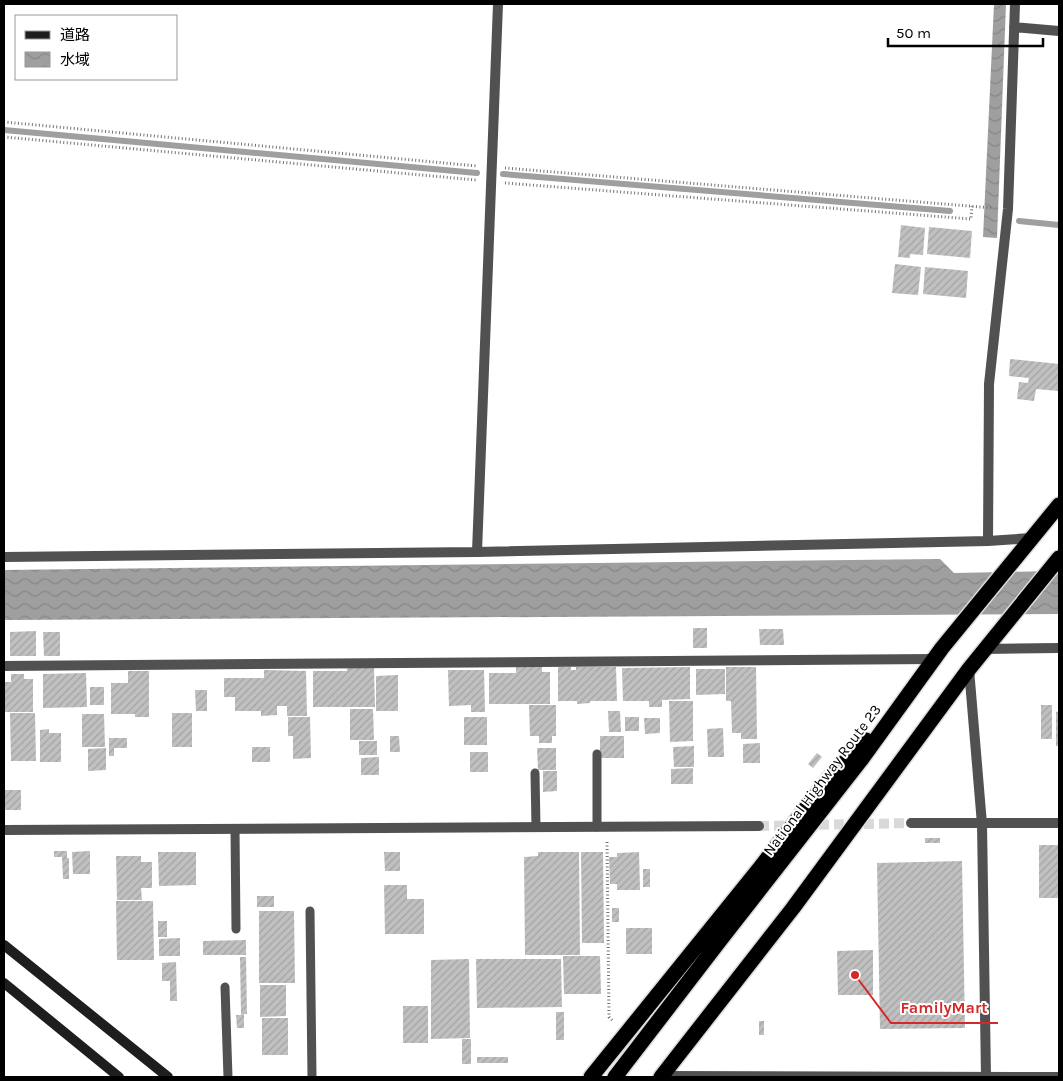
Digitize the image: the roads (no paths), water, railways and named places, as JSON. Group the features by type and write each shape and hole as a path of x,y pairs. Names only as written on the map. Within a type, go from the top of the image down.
{"highway":[{"name":"National Highway Route 23","path":"615,1077 718,942 856,767 938,653 1059,505"},
{"path":"661,1076 794,908 984,649 1059,558"},
{"path":"591,1077 759,869 830,777 904,702"}],"street":[{"path":"478,552 498,4"},
{"path":"988,541 989,384 1008,209 1015,4"},
{"path":"1014,27 1059,31"},
{"path":"4,557 478,552 988,541 1031,538"},
{"path":"984,649 1059,648"},
{"path":"4,666 938,653"},
{"path":"969,669 982,824 986,1077"},
{"path":"911,824 1059,824"},
{"path":"4,830 759,826"},
{"path":"4,944 168,1077"},
{"path":"4,983 119,1077"},
{"path":"661,1076 1059,1077"}],"lane":[{"path":"596,754 602,826"},
{"path":"535,773 536,827"},
{"path":"235,829 236,929"},
{"path":"310,911 312,1077"},
{"path":"226,987 228,1077"}],"water":[{"path":"994,4 1006,4 997,238 983,237"},
{"path":"940,559 954,573 1059,571 1059,614 4,620 4,570"}],"waterway":[{"path":"4,130 477,173"},
{"path":"503,174 950,211"},
{"path":"1019,221 1059,225"}],"tunnel":[{"path":"759,826 911,823"}],"place":[{"name":"FamilyMart","path":"855,975"}]}
